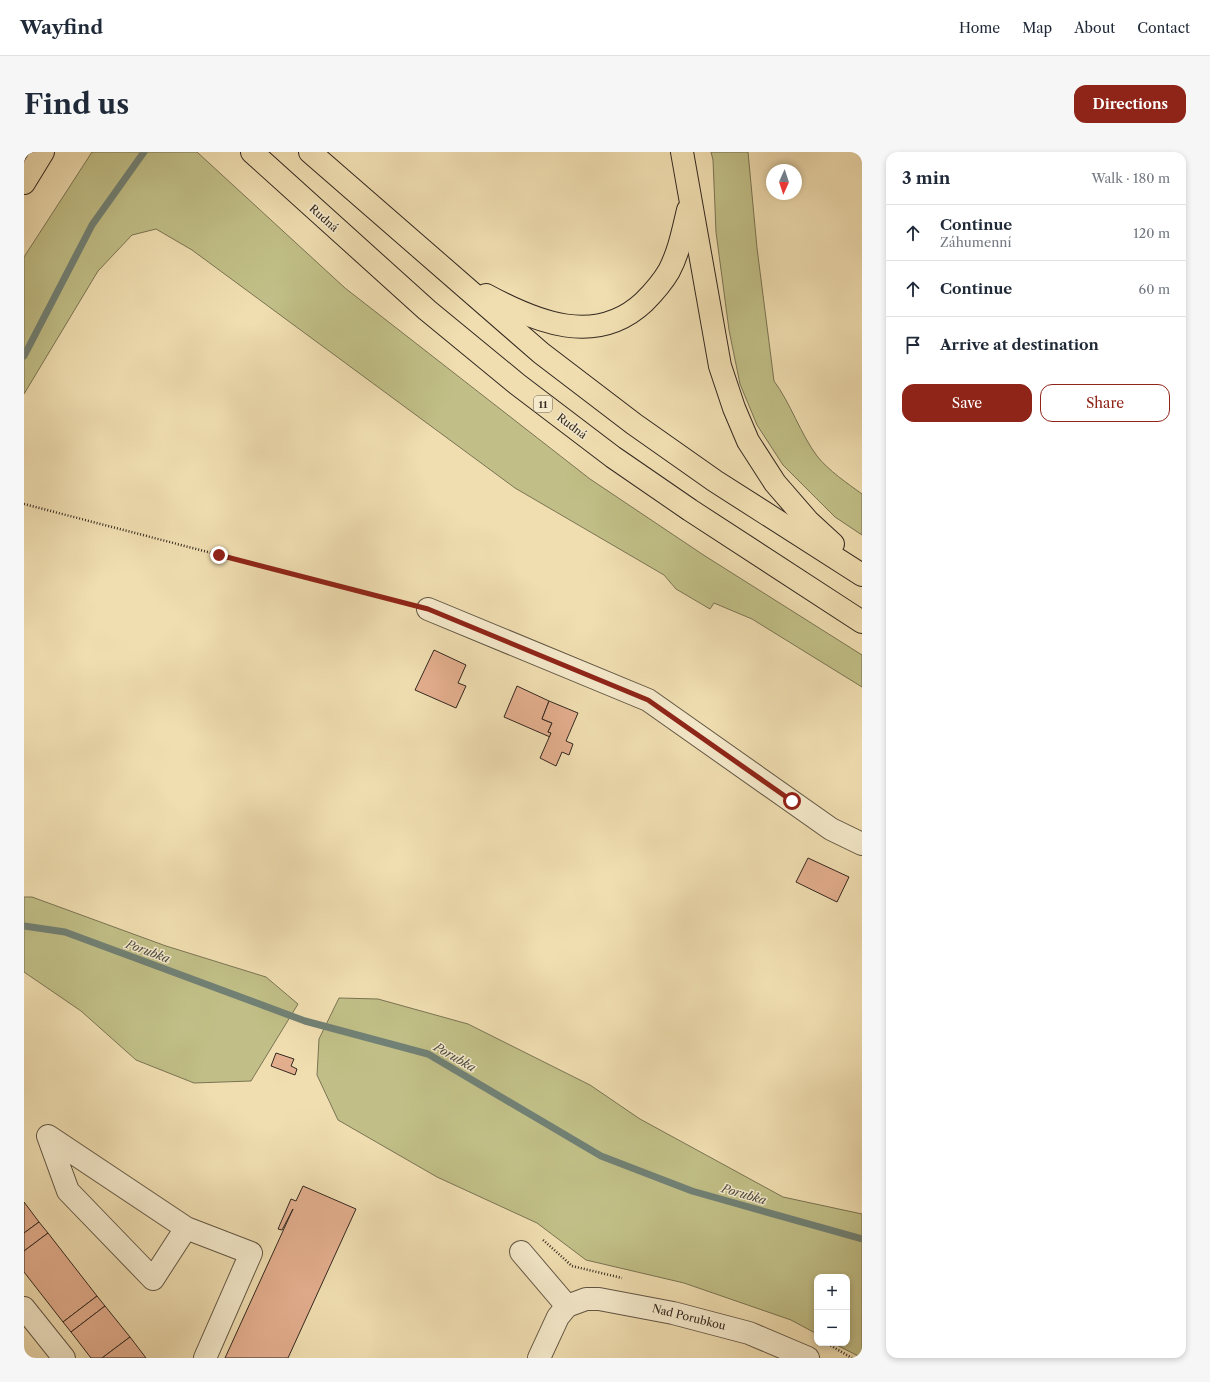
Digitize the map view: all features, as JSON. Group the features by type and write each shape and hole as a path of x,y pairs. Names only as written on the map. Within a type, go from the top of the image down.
{"highway":[{"path":"24,183 43,152"},
{"name":"Rudná","path":"252,152 427,310 517,384 625,466 862,622"},
{"path":"310,152 540,353 634,424 715,480 862,575"},
{"path":"682,152 687,171 690,200 720,366 734,408 748,441 775,483 808,521 862,571"},
{"path":"453,278 523,314 558,325 592,326 618,321 633,312 648,298 660,285 669,270 681,242 690,200"}],"street":[{"path":"428,609 648,700 831,829 862,844"},
{"path":"186,1228 152,1279 68,1191 48,1136 186,1228 251,1253 204,1358"},
{"path":"521,1252 567,1306 554,1324 540,1358"},
{"name":"Nad Porubkou","path":"567,1306 586,1299 599,1299 666,1311 748,1333 808,1358"},
{"path":"24,1308 64,1358"}],"path":[{"path":"24,504 428,609"},
{"path":"830,1346 852,1358"}],"shaded area":[{"path":"92,152 197,152 345,288 590,479 705,556 862,655 862,687 752,619 714,603 710,609 676,589 664,575 515,488 192,250 156,229 132,235 98,271 24,394 24,257"},
{"path":"711,152 748,152 757,248 774,381 786,399 817,456 833,472 862,494 862,535 835,517 783,465 757,425 740,384 729,330 716,232 713,160"},
{"path":"24,897 32,897 166,946 266,977 298,1004 251,1081 194,1083 136,1060 81,1011 24,972"},
{"path":"339,998 378,999 468,1024 590,1085 640,1119 783,1197 862,1214 862,1358 839,1346 850,1346 850,1274 814,1274 814,1332 791,1320 684,1283 586,1260 537,1223 437,1177 338,1120 317,1075 319,1039"}],"building":[{"path":"434,650 466,665 458,683 466,686 456,708 415,690"},
{"path":"517,686 549,701 542,719 552,723 548,732 551,733 550,737 504,717"},
{"path":"549,701 578,713 566,741 573,744 569,755 562,752 556,766 540,758 551,733 548,732 552,723 542,719"},
{"path":"808,858 849,877 837,902 796,882"},
{"path":"276,1053 294,1059 291,1066 297,1069 295,1075 271,1066"},
{"path":"303,1186 356,1209 288,1358 225,1358 293,1209 282,1230 278,1229 291,1199 296,1201"},
{"path":"24,1202 39,1222 24,1233"},
{"path":"39,1222 48,1233 24,1251 24,1233"},
{"path":"48,1233 97,1296 63,1322 24,1272 24,1251"},
{"path":"97,1296 105,1306 71,1332 63,1322"},
{"path":"105,1306 130,1337 102,1358 91,1358 71,1332"},
{"path":"130,1337 146,1358 102,1358"}],"waterway":[{"path":"24,356 92,225 144,152"},
{"name":"Porubka","path":"24,926 65,932 305,1021 428,1054 601,1156 692,1191 862,1239"}],"route":[{"path":"219,555 428,609 648,700 792,801"}]}
